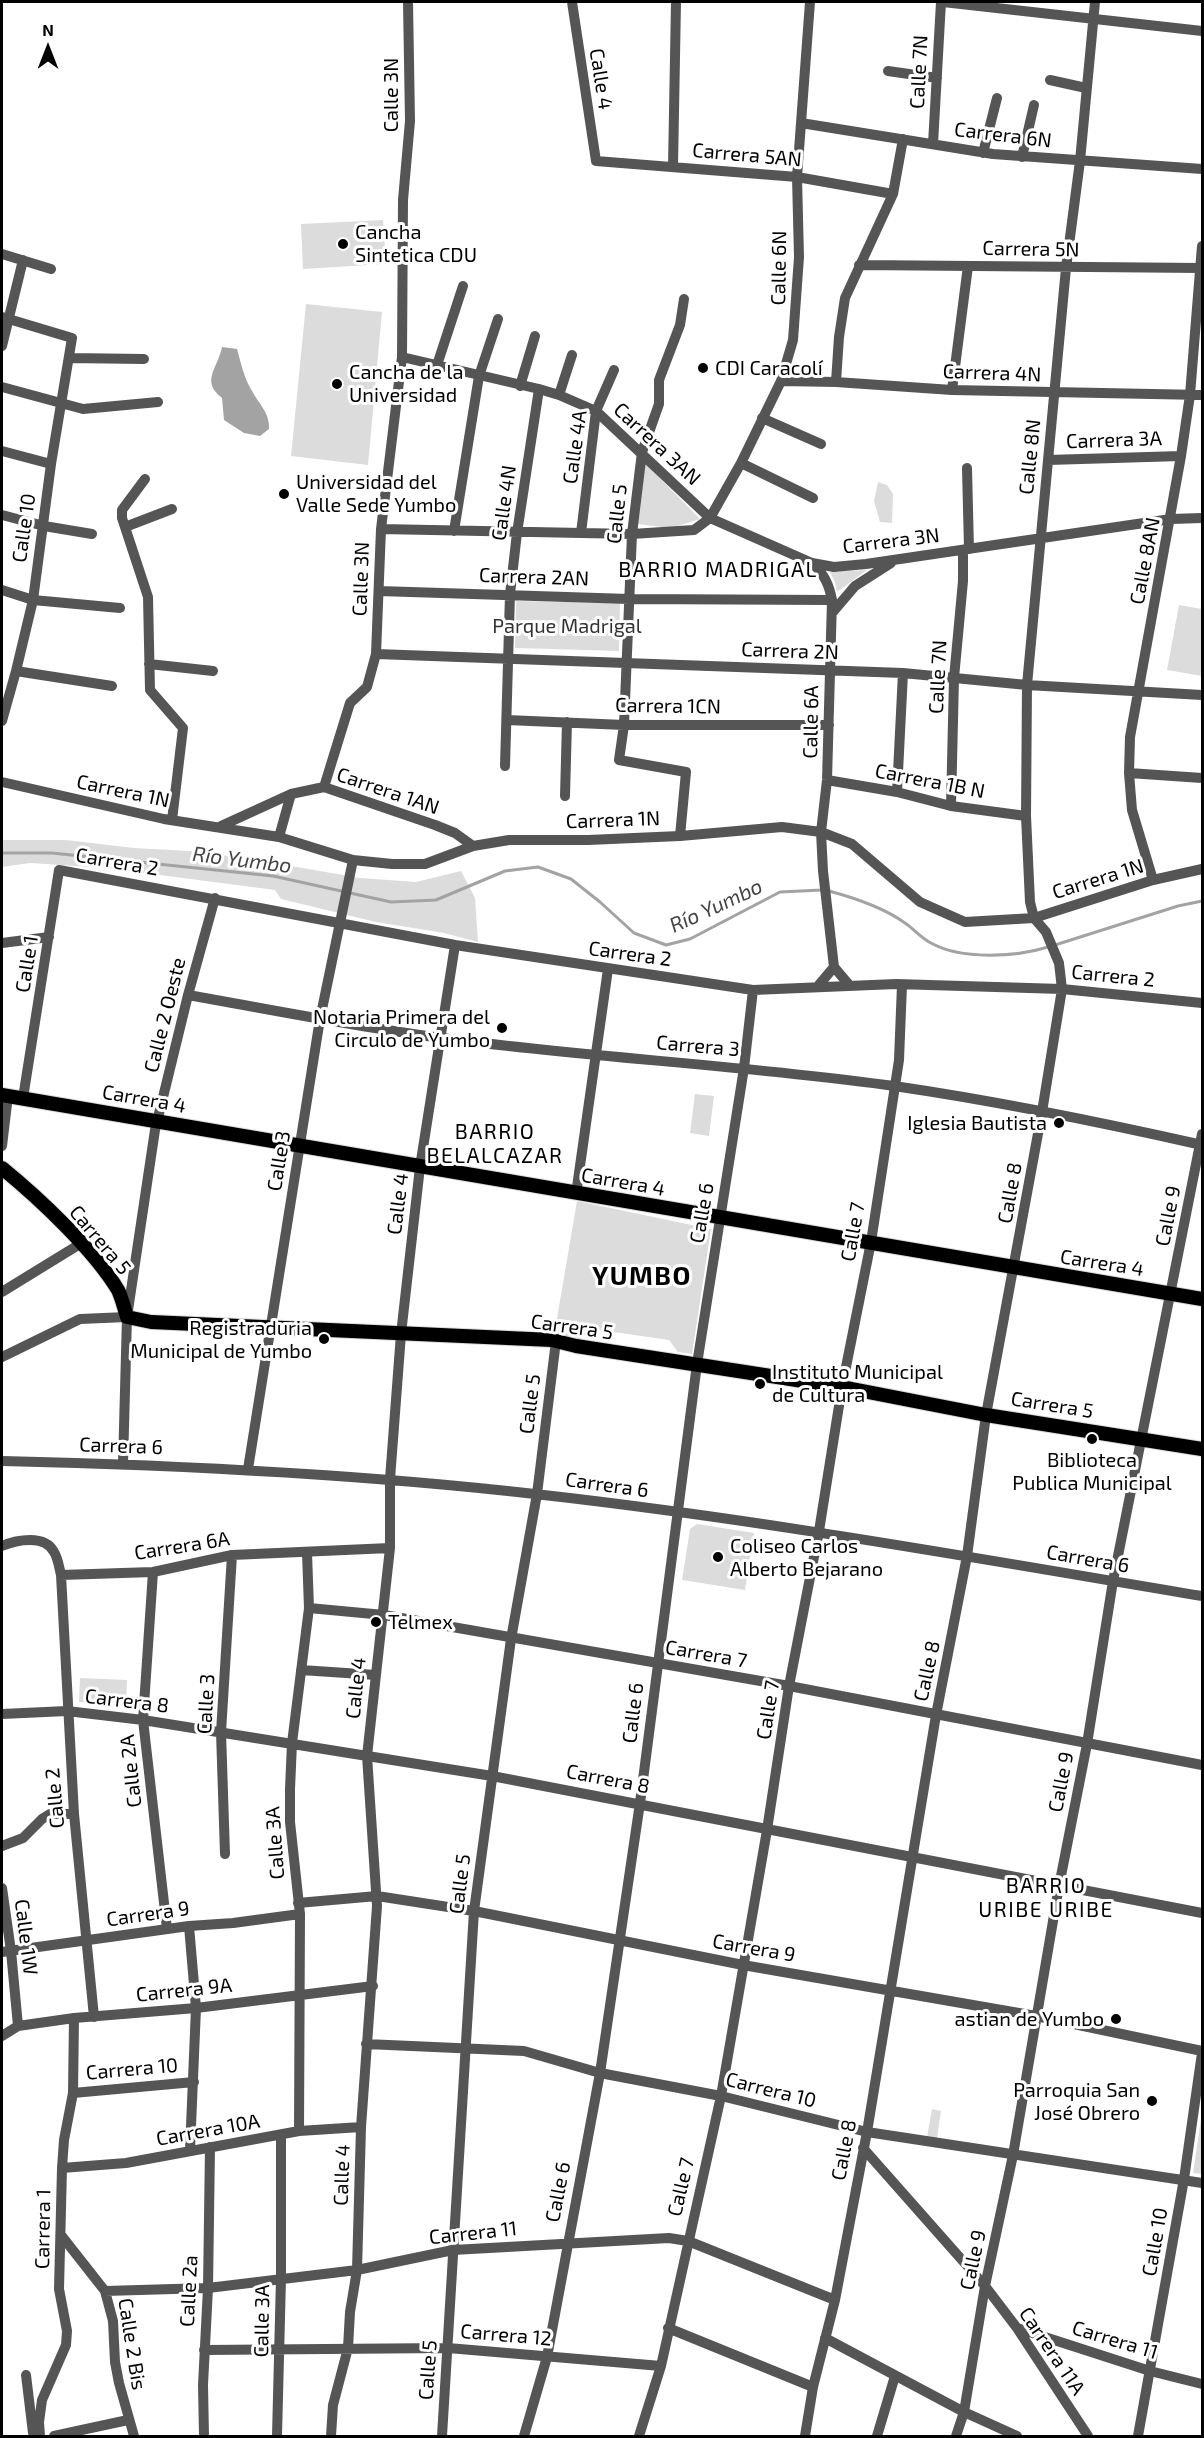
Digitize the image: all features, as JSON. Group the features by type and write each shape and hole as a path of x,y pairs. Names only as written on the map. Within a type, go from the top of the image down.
{"main road":[{"name":"Carrera 4","path":"5,1095 576,1194 871,1242 1014,1269 1203,1299"},
{"name":"Carrera 5","path":"2,1168 43,1203 80,1244 119,1293 127,1317 151,1322 556,1341 842,1388 986,1415 1203,1449"}],"street":[{"name":"Calle 3N","path":"324,787 350,703 367,687 376,654 381,529 402,357 403,200 410,121 410,2"},
{"name":"Calle 4","path":"572,2 596,161"},
{"path":"673,166 676,2"},
{"name":"Calle 6N","path":"710,518 741,463 781,381 793,340 799,257 797,177 810,2"},
{"path":"942,2 1203,31"},
{"name":"Calle 7N","path":"933,144 942,2"},
{"name":"Calle 8N","path":"1034,918 1030,902 1026,816 1027,685 1066,268 1080,161 1095,2"},
{"path":"888,70 937,78"},
{"path":"1050,80 1086,88"},
{"path":"984,153 997,98"},
{"path":"1022,157 1034,105"},
{"name":"Carrera 6N","path":"801,123 984,153 1203,169"},
{"path":"836,382 839,337 845,298 893,194 903,139"},
{"name":"Carrera 5AN","path":"596,161 797,177 893,194"},
{"name":"Calle 8AN","path":"1153,880 1132,810 1129,773 1130,737 1181,456 1190,395 1203,246"},
{"path":"2,254 51,269"},
{"path":"2,346 5,317 23,260"},
{"name":"Carrera 5N","path":"859,265 1201,268"},
{"path":"952,390 968,266"},
{"path":"437,365 463,286"},
{"name":"Calle 5","path":"680,836 686,772 619,760 624,724 632,534 642,452 659,404 659,380 680,325 684,299"},
{"name":"Calle 10","path":"2,721 33,600 51,464 72,338 5,317"},
{"path":"454,531 479,376 498,319"},
{"path":"520,386 535,336"},
{"path":"559,395 572,355"},
{"name":"Carrera 3AN","path":"402,357 539,389 596,411 710,518"},
{"path":"69,358 144,359"},
{"name":"Calle 4A","path":"581,533 596,411 614,370"},
{"name":"Carrera 4N","path":"781,381 836,382 952,390 1203,395"},
{"path":"2,387 83,409 158,402"},
{"name":"Calle 4N","path":"505,766 510,594 539,389"},
{"path":"762,418 821,444"},
{"path":"2,451 51,464"},
{"name":"Carrera 3A","path":"1048,460 1181,456"},
{"path":"741,463 813,498"},
{"name":"Calle 7N","path":"951,806 954,678 966,550 967,468"},
{"path":"145,479 122,510 125,527 148,597 150,690 183,728 172,820"},
{"path":"125,527 172,509"},
{"path":"2,515 44,526 92,534"},
{"path":"381,529 632,534 694,530 710,518"},
{"name":"Carrera 3N","path":"710,518 812,563 834,567 1040,540 1171,519 1203,518"},
{"path":"832,613 855,586 896,559"},
{"name":"Calle 6A","path":"812,563 822,573 829,586 832,600 827,780 821,832"},
{"path":"2,590 33,600 120,608"},
{"name":"Carrera 2AN","path":"379,591 629,599 832,600"},
{"name":"Carrera 2N","path":"376,654 903,673 1027,685 1203,695"},
{"path":"149,664 213,671"},
{"path":"16,671 112,686"},
{"path":"897,792 903,673"},
{"name":"Carrera 1CN","path":"507,720 624,724 829,725"},
{"path":"565,796 567,722"},
{"path":"1129,773 1203,778"},
{"name":"Carrera 1B N","path":"827,780 897,792 951,806 1026,816"},
{"name":"Carrera 1N","path":"2,782 172,820 279,837 352,862 425,864 473,846 509,840 588,840 680,836 782,827 821,832 852,844 920,902 965,922 1034,918 1153,880 1203,869"},
{"name":"Carrera 1AN","path":"221,826 291,794 324,787 445,829 473,846"},
{"path":"279,837 291,794"},
{"path":"821,832 823,872 834,967 850,986"},
{"name":"Calle 3","path":"248,1469 320,1019 352,862"},
{"name":"Carrera 2","path":"59,870 455,945 753,990 818,986 902,985 1062,989 1203,1003"},
{"name":"Calle 1","path":"23,1098 59,870"},
{"name":"Calle 2 Oeste","path":"123,1464 127,1317 157,1122 188,995 215,898"},
{"name":"Calle 8","path":"805,2436 813,2387 835,2300 867,2132 936,1715 967,1556 986,1415 1014,1269 1062,989 1059,963 1046,932 1034,918"},
{"path":"2,943 49,937"},
{"name":"Calle 4","path":"331,2436 333,2405 348,2349 350,2312 357,2270 361,2127 366,2044 373,1986 377,1896 367,1756 390,1548 390,1479 401,1334 420,1167 455,945"},
{"path":"818,986 834,967"},
{"path":"576,1194 608,969"},
{"name":"Calle 7","path":"639,2436 660,2366 721,2096 767,1830 789,1686 819,1531 842,1388 871,1242 901,1037 902,985"},
{"name":"Calle 6","path":"525,2436 547,2357 600,2073 640,1803 697,1364 744,1068 753,990"},
{"name":"Carrera 3","path":"188,995 442,1038 744,1068 894,1086 1063,1114 1202,1141"},
{"path":"2,1146 5,1095"},
{"name":"Calle 9","path":"956,2436 964,2412 985,2286 1013,2155 1059,1886 1087,1744 1113,1581 1202,1141"},
{"path":"2,1292 80,1244"},
{"path":"2,1356 80,1319 127,1317"},
{"name":"Calle 5","path":"442,2436 474,1911 511,1639 537,1494 556,1341"},
{"name":"Carrera 6","path":"2,1461 248,1469 390,1479 537,1494 819,1531 1203,1596"},
{"path":"2,1546 16,1540 42,1542 54,1550 61,1575"},
{"name":"Carrera 6A","path":"61,1575 153,1572 232,1556 390,1548"},
{"name":"Calle 3A","path":"299,2131 301,1995 299,1909 290,1822 292,1743 309,1608 307,1553"},
{"name":"Calle 3","path":"225,1854 222,1732 232,1556"},
{"name":"Calle 2A","path":"153,1572 143,1720 167,1929"},
{"name":"Calle 2","path":"61,1575 74,1815 94,2017"},
{"name":"Carrera 7","path":"309,1608 384,1615 789,1686 1203,1765"},
{"path":"301,1670 376,1675"},
{"name":"Carrera 8","path":"2,1714 67,1711 143,1720 492,1776 1203,1913"},
{"path":"2,1846 23,1838 42,1819 50,1815 74,1815"},
{"name":"Calle 1W","path":"2,1888 6,1951 18,2026"},
{"name":"Carrera 9","path":"6,1951 189,1926 233,1923 377,1896 474,1911 743,1965 1036,2016 1203,2052"},
{"path":"189,1926 196,2008 190,2150"},
{"name":"Carrera 9A","path":"2,2036 18,2026 74,2018 196,2008 373,1986"},
{"name":"Carrera 1","path":"34,2436 39,2422 42,2400 66,2345 67,2331 59,2289 62,2168 64,2140 73,2092 74,2018"},
{"name":"Carrera 10","path":"366,2044 524,2051 600,2073 721,2096 867,2132 1203,2182"},
{"name":"Calle 10","path":"1138,2436 1184,2179 1203,2052"},
{"name":"Carrera 10","path":"73,2092 194,2082"},
{"name":"Carrera 10A","path":"62,2168 126,2163 299,2131 361,2127"},
{"name":"Calle 3A","path":"276,2436 280,2349 281,2135"},
{"name":"Calle 2a","path":"204,2436 210,2147"},
{"path":"863,2148 985,2286"},
{"name":"Calle 2 Bis","path":"62,2235 105,2291 114,2321 115,2362 128,2420 134,2436"},
{"name":"Carrera 11","path":"105,2291 208,2288 357,2270 453,2250 669,2238 688,2241 835,2300"},
{"name":"Carrera 11A","path":"985,2286 1017,2328 1088,2436"},
{"path":"668,2328 813,2387"},
{"name":"Carrera 11","path":"1017,2328 1150,2371 1203,2384"},
{"path":"825,2338 964,2412 1017,2436"},
{"name":"Carrera 12","path":"204,2350 448,2348 660,2366"},
{"path":"26,2375 34,2436"},
{"path":"877,2436 895,2376"},
{"path":"54,2436 128,2420"}],"green space":[{"name":"Cancha Sintetica CDU","path":"383,220 386,264 303,269 301,224"},
{"name":"Cancha de la Universidad","path":"306,304 382,312 368,465 291,456"},
{"path":"645,463 700,519 671,528 637,524"},
{"path":"878,482 887,485 893,494 892,523 880,522 874,501"},
{"path":"867,570 837,592 830,572"},
{"name":"Parque Madrigal","path":"516,601 620,603 619,651 515,648"},
{"path":"1179,605 1202,609 1202,676 1167,670"},
{"path":"2,840 66,840 134,848 189,851 360,878 416,882 461,871 475,898 478,942 444,933 376,922 281,899 275,890 106,868 30,863 2,867"},
{"path":"695,1094 714,1096 709,1136 690,1133"},
{"path":"577,1201 711,1229 692,1354 678,1352 669,1340 593,1329 580,1339 554,1336"},
{"name":"Coliseo Carlos Alberto Bejarano","path":"697,1524 754,1533 745,1590 682,1580 690,1529"},
{"path":"80,1678 127,1680 126,1704 79,1702"},
{"path":"932,2109 941,2111 937,2138 927,2137"},
{"path":"1202,2113 1202,2174 1193,2173"}],"shaded area":[{"path":"222,347 237,349 247,381 266,413 269,429 260,436 244,433 224,420 222,398 212,386 211,380"}],"waterway":[{"name":"Río Yumbo","path":"2,853 52,853 273,876 391,902 436,900 505,871 538,867 571,879 634,933 666,945 690,939 780,892 822,890"},
{"name":"Río Yumbo","path":"829,891 878,908 896,917 931,943 957,952 1005,955 1048,947"},
{"name":"Río Yumbo","path":"1055,945 1178,906 1202,901"}],"place":[{"name":"Cancha Sintetica CDU","path":"343,244"},
{"name":"CDI Caracolí","path":"703,368"},
{"name":"Cancha de la Universidad","path":"337,384"},
{"name":"Universidad del Valle Sede Yumbo","path":"284,494"},
{"name":"Notaria Primera del Circulo de Yumbo","path":"502,1028"},
{"name":"Iglesia Bautista","path":"1059,1123"},
{"name":"Registraduria Municipal de Yumbo","path":"324,1339"},
{"name":"Instituto Municipal de Cultura","path":"760,1384"},
{"name":"Biblioteca Publica Municipal","path":"1092,1439"},
{"name":"Coliseo Carlos Alberto Bejarano","path":"718,1557"},
{"name":"Telmex","path":"376,1622"},
{"name":"astian de Yumbo","path":"1116,2019"},
{"name":"Parroquia San José Obrero","path":"1152,2101"}],"district":[{"name":"BARRIO MADRIGAL","path":"718,570"},
{"name":"BARRIO BELALCAZAR","path":"495,1144"},
{"name":"YUMBO","path":"642,1276"},
{"name":"BARRIO URIBE URIBE","path":"1046,1898"}]}
